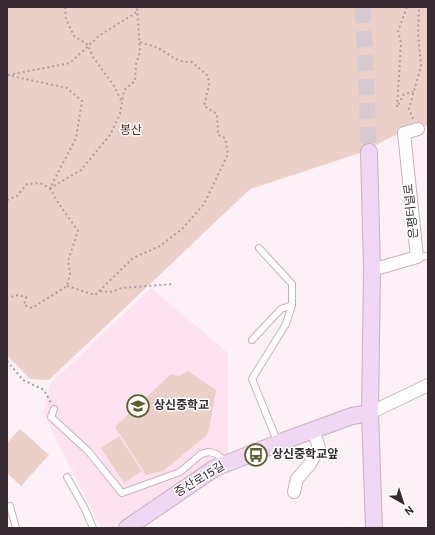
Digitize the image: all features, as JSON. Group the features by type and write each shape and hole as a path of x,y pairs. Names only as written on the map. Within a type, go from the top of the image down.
{"main road":[{"path":"369,152 372,270 370,413 374,528"},
{"name":"증산로15길","path":"126,528 215,468 352,416 370,413"}],"street":[{"name":"은평터널로","path":"372,270 422,257 404,133 418,129"},
{"path":"370,413 428,386"},
{"path":"294,492 297,479 310,464 319,447 313,430"}],"lane":[{"path":"259,248 292,284 292,305 286,324 252,379 278,443"},
{"path":"252,340 281,309 292,305"},
{"path":"54,409 51,418 88,451 122,493 180,472 201,454 209,452 216,454 228,463"},
{"path":"67,477 85,509 93,528"},
{"path":"10,506 16,528"}],"path":[{"path":"65,7 66,19 74,36 89,46 93,57 114,86 122,101"},
{"path":"50,188 81,170 110,135 120,114 124,90 135,82 136,64 140,52 137,7"},
{"path":"407,7 398,30 401,42 397,107 404,94 412,92"},
{"path":"418,129 409,109 412,92 421,66 418,34 419,7"},
{"path":"7,75 70,63 100,35 137,12"},
{"path":"67,286 95,295 109,279 133,258 160,246 182,229 204,204 228,154 225,138 218,135 216,114 204,106 209,85 208,76 192,62 183,63 171,58 158,48 139,42"},
{"path":"7,75 67,88 82,101 76,138 50,188"},
{"path":"7,200 17,196 27,184 40,183 50,188 57,201 78,231 68,261 70,272 67,286 32,308 24,305 26,297 18,295 7,298"},
{"path":"100,291 110,292 122,288 173,284"},
{"path":"7,360 23,380 44,390 54,409"}],"shaded area":[{"name":"상신중학교","path":"151,288 228,353 228,455 114,528 101,528 43,413 50,384"}],"green space":[{"name":"봉산","path":"7,7 428,7 428,127 419,123 360,153 250,189 49,380 30,379 7,355"},
{"path":"188,371 216,390 209,430 206,436 163,471 146,475 115,427 171,374 179,376"},
{"path":"20,429 49,455 21,486 7,473 7,443"},
{"path":"119,436 142,471 124,483 101,448"}],"tunnel":[{"path":"363,7 369,152"}],"place":[{"name":"상신중학교","path":"138,406"},
{"name":"상신중학교앞","path":"256,455"}]}
